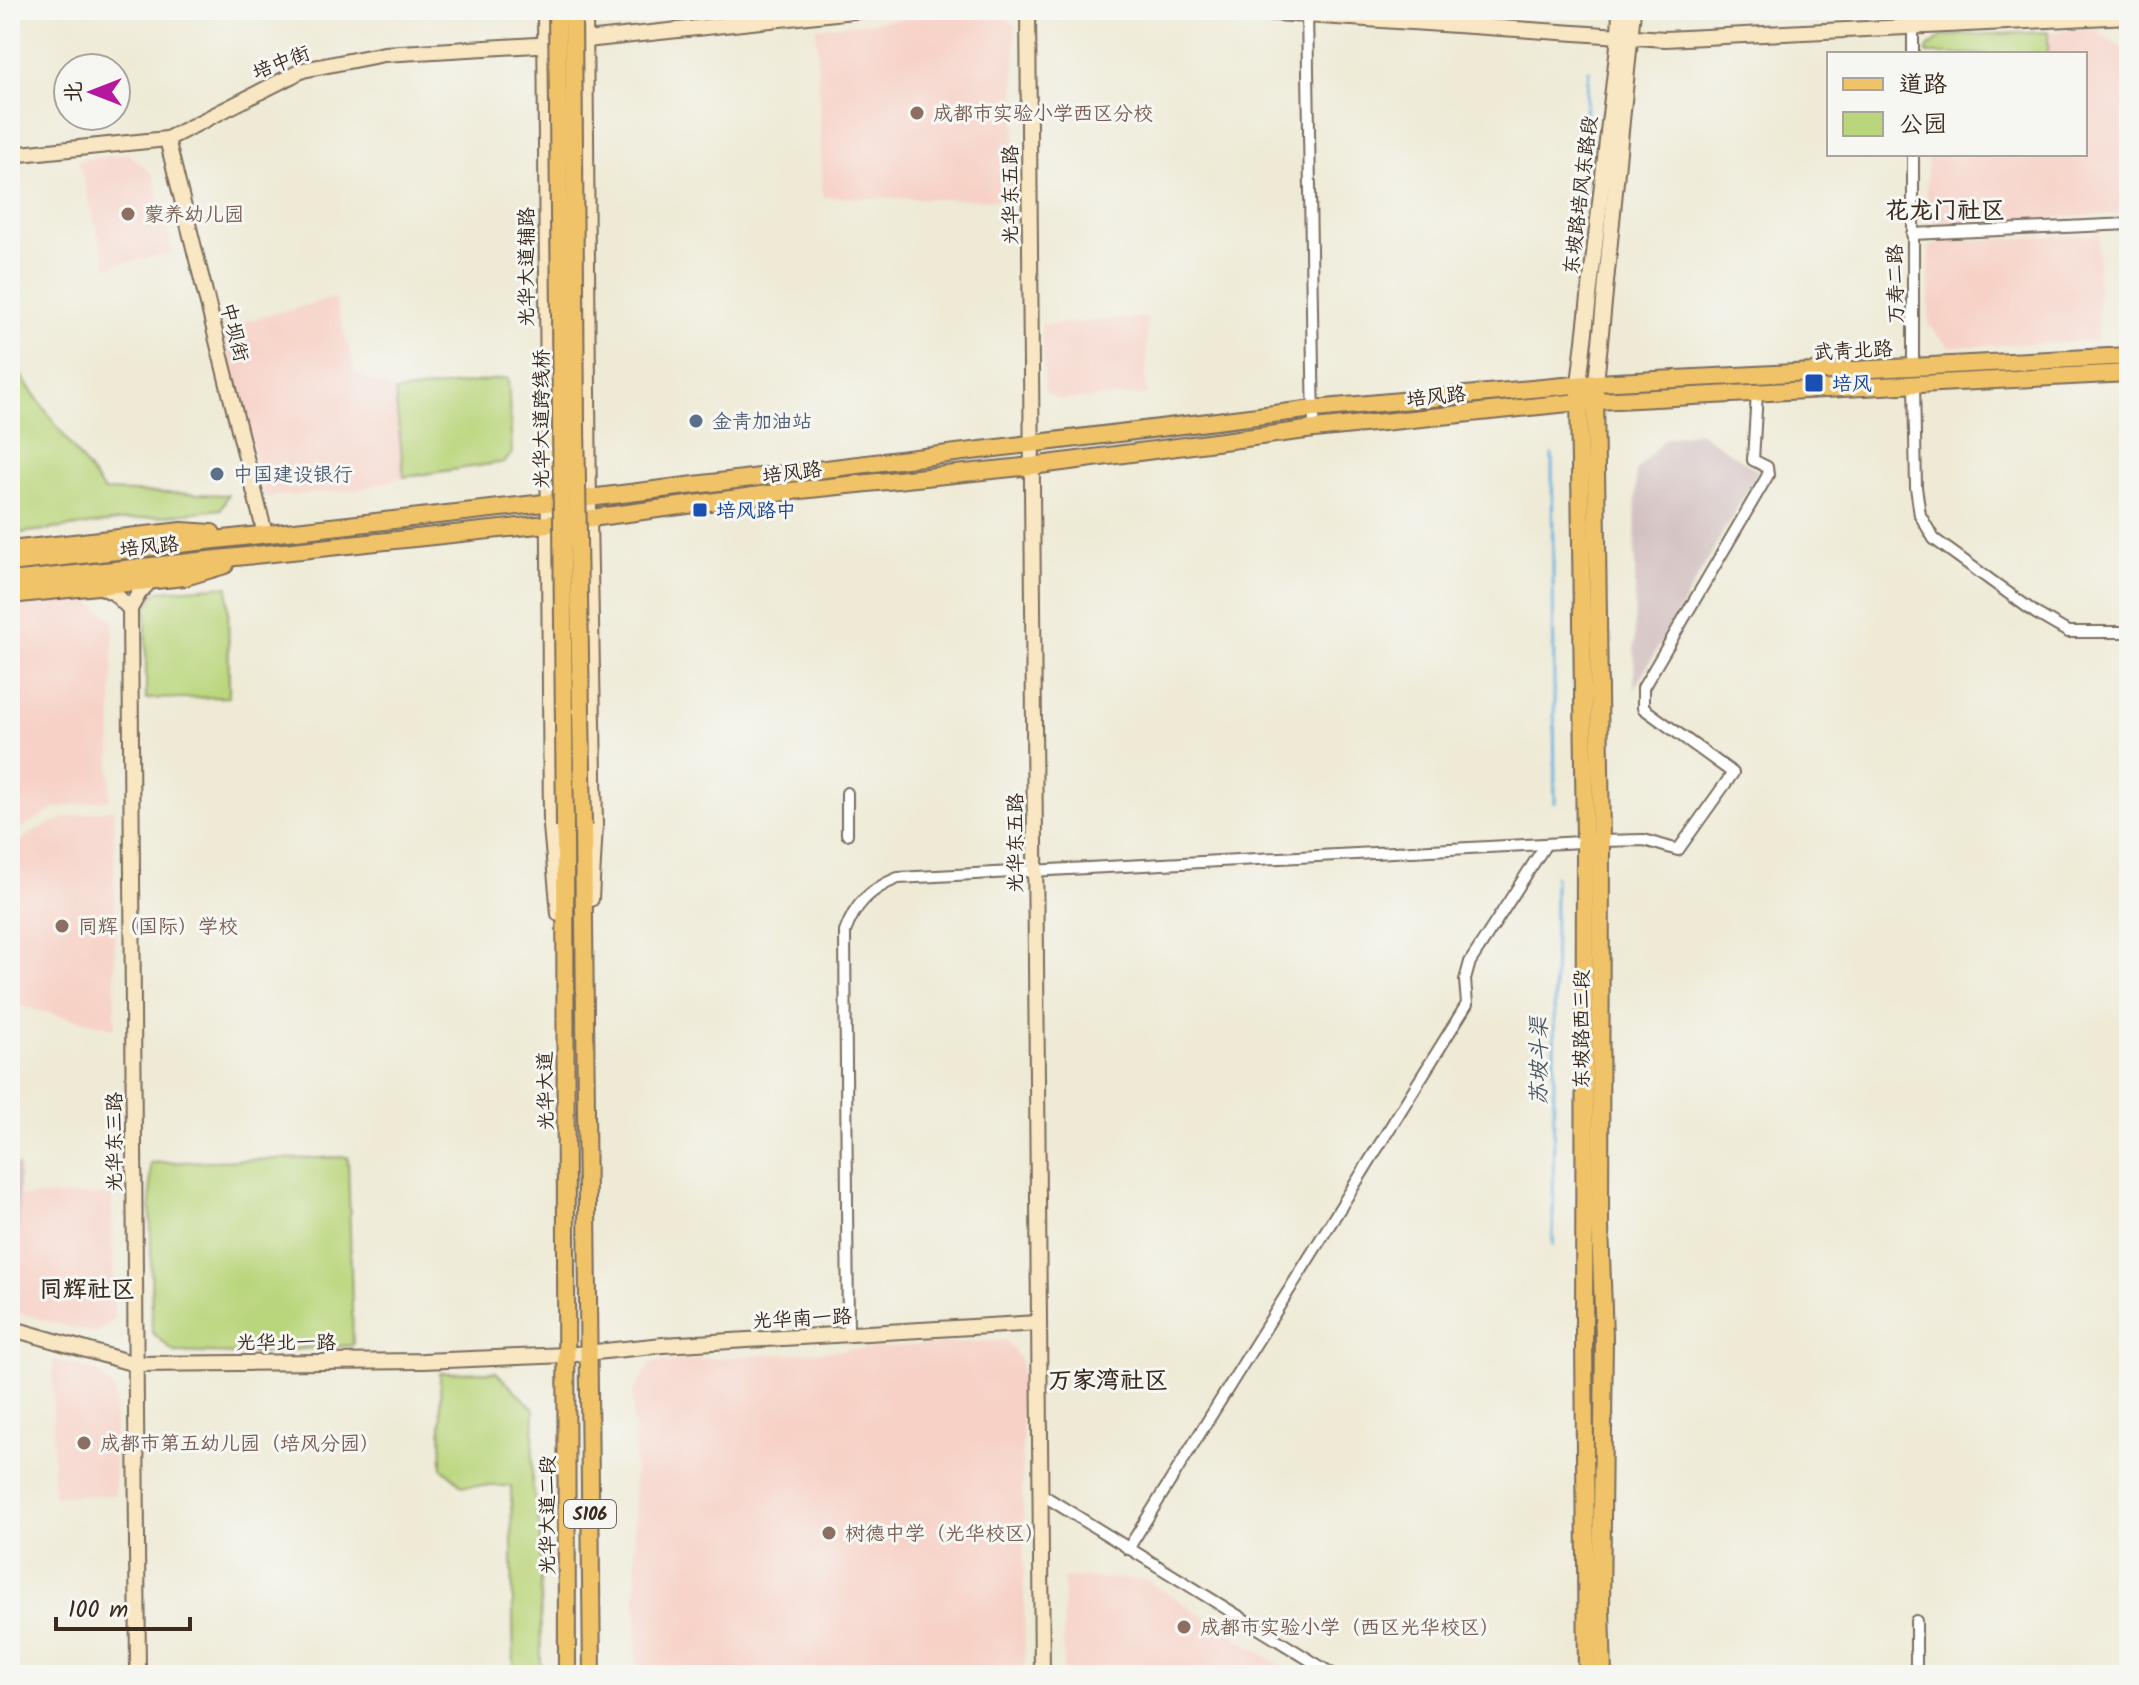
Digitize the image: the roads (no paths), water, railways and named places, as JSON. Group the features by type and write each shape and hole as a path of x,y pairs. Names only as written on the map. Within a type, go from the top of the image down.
{"main road":[{"name":"光华大道跨线桥","path":"557,10 565,827"},
{"name":"光华大道跨线桥","path":"573,10 583,826"},
{"name":"武青北路","path":"1587,401 1757,392 2129,356"},
{"name":"武青北路","path":"1587,383 2129,373"},
{"name":"培风路","path":"10,563 1032,446 1314,409 1587,383"},
{"name":"东坡路西三段","path":"1587,383 1603,1675"},
{"name":"培风路","path":"10,581 547,524 1314,429 1587,401"},
{"path":"10,550 182,531 258,535"},
{"path":"10,595 185,577 254,557"},
{"name":"光华大道","path":"583,826 589,1353"},
{"name":"光华大道","path":"565,827 563,970 567,1355"},
{"name":"东坡路西三段","path":"1587,1675 1584,1342 1593,841"},
{"name":"S106","path":"589,1353 592,1675"},
{"name":"光华大道二段","path":"567,1355 567,1675"}],"street":[{"name":"光华大道辅路","path":"545,10 551,826 563,970"},
{"path":"585,10 595,825 586,971"},
{"name":"培中街","path":"10,155 167,139 303,70 384,54 545,44 863,10"},
{"name":"光华东五路","path":"1028,10 1042,1675"},
{"path":"1232,10 1665,39 2129,16"},
{"path":"1913,10 1913,52"},
{"name":"东坡路培风东路段","path":"1587,383 1624,37 1630,12"},
{"path":"1307,13 1314,429"},
{"name":"中坝街","path":"167,139 258,535"},
{"name":"万寿二路","path":"1913,156 1916,487 1920,515 1934,539 2047,621 2068,632 2129,632"},
{"path":"1912,234 2129,224"},
{"path":"848,1336 845,932 852,912 865,896 880,885 898,878 1035,869 1593,841 1644,840 1678,850 1733,773 1643,708 1643,688 1768,475 1767,467 1753,460 1757,392"},
{"path":"96,585 114,593 130,609 151,580"},
{"path":"549,617 554,602 561,595 582,595 591,620"},
{"name":"光华东三路","path":"130,609 138,1675"},
{"path":"847,793 847,834"},
{"path":"1128,1549 1467,1004 1464,991 1470,962 1546,844"},
{"name":"光华南一路","path":"567,1355 663,1345 1039,1323"},
{"name":"光华北一路","path":"10,1328 135,1364 423,1361 567,1355"},
{"path":"1041,1494 1334,1675"},
{"path":"1916,1621 1916,1675"}],"waterway":[{"name":"苏坡斗渠","path":"1594,17 1595,10"},
{"name":"苏坡斗渠","path":"1582,153 1589,70"},
{"name":"苏坡斗渠","path":"1552,455 1555,803"},
{"name":"苏坡斗渠","path":"1553,1245 1555,876"}],"place":[{"name":"成都市实验小学西区分校","path":"917,113"},
{"name":"蒙养幼儿园","path":"128,214"},
{"name":"培风","path":"1814,383"},
{"name":"金青加油站","path":"696,421"},
{"name":"中国建设银行","path":"217,474"},
{"name":"培风路中","path":"700,510"},
{"name":"同辉（国际）学校","path":"62,926"},
{"name":"成都市第五幼儿园（培风分园）","path":"84,1443"},
{"name":"树德中学（光华校区）","path":"829,1533"},
{"name":"成都市实验小学（西区光华校区）","path":"1184,1627"}],"district":[{"name":"花龙门社区","path":"1945,210"},
{"name":"同辉社区","path":"87,1289"},
{"name":"万家湾社区","path":"1108,1380"}]}
